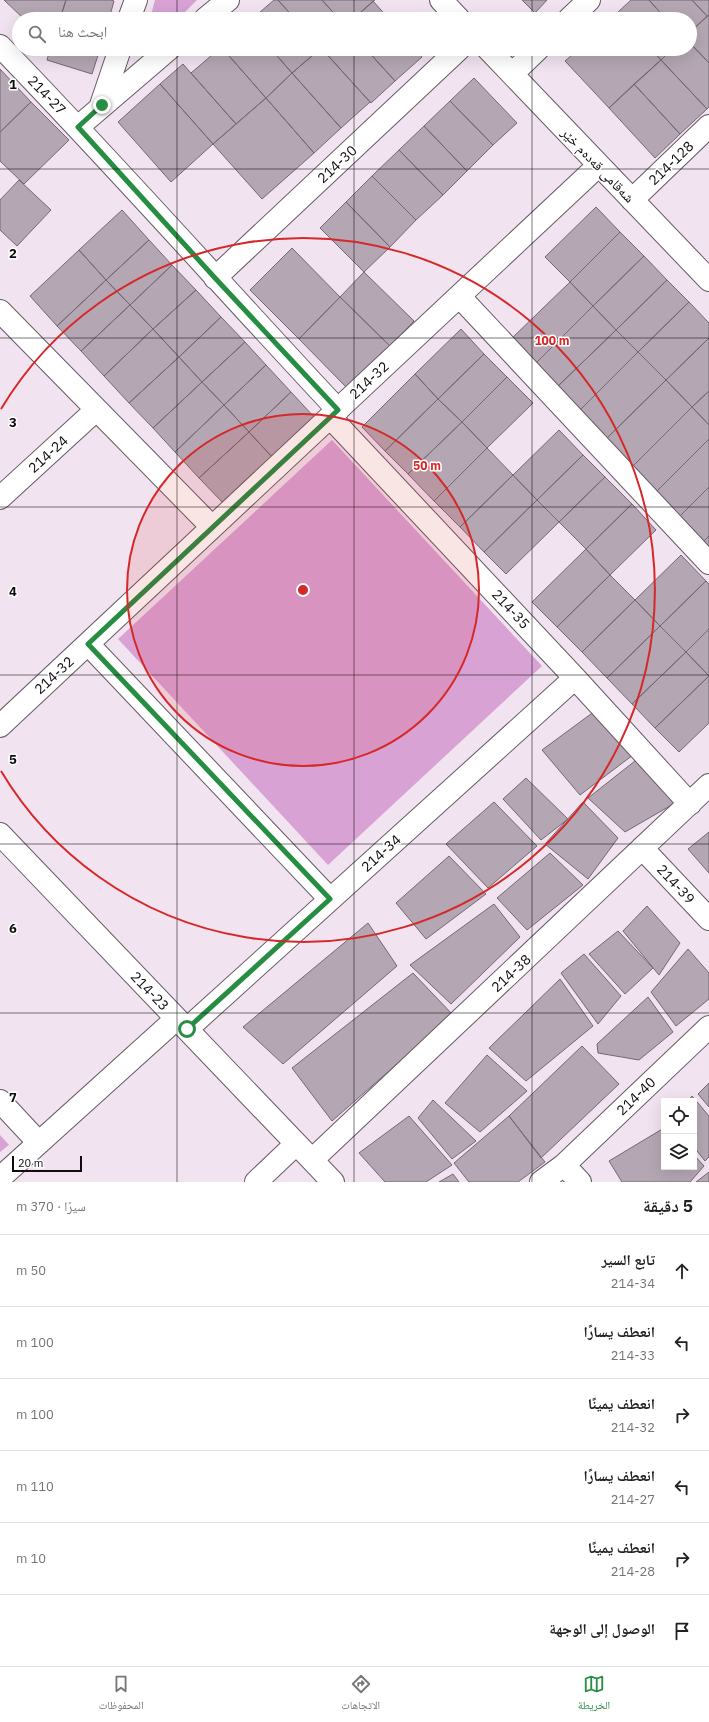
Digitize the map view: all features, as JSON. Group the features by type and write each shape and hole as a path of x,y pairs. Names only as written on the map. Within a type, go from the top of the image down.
{"street":[{"path":"132,12 136,0"},
{"path":"213,12 228,0"},
{"path":"441,0 452,12"},
{"path":"577,12 589,0"},
{"name":"214-27","path":"0,46 78,127 215,278 334,413"},
{"path":"102,105 118,56"},
{"path":"78,127 161,56"},
{"name":"214-30","path":"215,278 453,56"},
{"name":"شەقامی قەدەم خێر","path":"495,56 709,280"},
{"path":"512,74 531,56"},
{"name":"214-128","path":"632,200 709,126"},
{"name":"214-32","path":"0,726 599,165"},
{"path":"459,296 709,563"},
{"path":"0,311 212,527"},
{"name":"214-24","path":"0,498 96,410"},
{"name":"214-35","path":"334,413 690,804"},
{"path":"88,644 330,899"},
{"name":"214-34","path":"0,1178 39,1143 330,899 575,678"},
{"name":"214-38","path":"312,1160 709,785"},
{"name":"214-23","path":"0,834 333,1182"},
{"name":"214-39","path":"642,848 709,919"},
{"name":"214-40","path":"541,1182 564,1165 709,1027"},
{"path":"0,1101 39,1143"},
{"path":"256,1182 296,1144"},
{"path":"564,1165 580,1182"}],"shaded area":[{"path":"155,0 197,0 185,12 152,12"},
{"path":"332,440 542,666 328,865 118,639"},
{"path":"0,1135 9,1145 0,1152"}],"building":[{"path":"4,0 66,0 62,12 17,12"},
{"path":"66,0 114,1 111,12 62,12"},
{"path":"274,0 278,0 289,12 260,12"},
{"path":"278,0 322,0 333,12 289,12"},
{"path":"322,0 375,0 361,12 333,12"},
{"path":"522,0 547,0 536,12 534,12"},
{"path":"631,0 649,0 660,12 618,12"},
{"path":"649,0 692,0 707,16 697,25 697,12 660,12"},
{"path":"692,0 709,0 709,15 707,16"},
{"path":"373,1 383,12 361,12"},
{"path":"709,15 709,63 697,50 697,26"},
{"path":"697,50 709,63 709,107 707,109 661,60 665,56 697,56"},
{"path":"48,56 98,56 92,74 47,60"},
{"path":"211,56 229,56 266,98 236,124 191,73"},
{"path":"229,56 277,56 292,73 266,98"},
{"path":"277,56 312,56 292,73"},
{"path":"312,56 328,56 370,102 341,128 292,73"},
{"path":"328,56 372,56 395,81 371,103"},
{"path":"372,56 421,56 422,57 395,81"},
{"path":"571,56 657,56 661,60 609,108 565,61"},
{"path":"657,56 665,56 661,60"},
{"path":"661,60 707,109 680,134 634,84"},
{"path":"183,64 236,124 213,144 160,84"},
{"path":"0,69 31,102 0,132"},
{"path":"292,73 341,128 314,153 266,98"},
{"path":"474,78 517,123 493,145 450,101"},
{"path":"160,84 213,144 171,182 118,122"},
{"path":"634,84 680,134 655,158 609,108"},
{"path":"266,98 314,153 262,199 213,144"},
{"path":"450,101 493,145 467,171 424,126"},
{"path":"31,102 69,140 24,184 0,161 0,132"},
{"path":"424,126 467,171 443,195 399,150"},
{"path":"399,150 443,195 416,220 372,176"},
{"path":"372,176 416,220 390,247 346,202"},
{"path":"19,180 51,210 17,246 0,230 0,200"},
{"path":"346,202 390,247 364,272 320,228"},
{"path":"596,207 620,232 570,282 545,257"},
{"path":"122,210 149,240 106,280 79,250"},
{"path":"620,232 644,256 593,306 570,282"},
{"path":"149,240 172,265 130,305 106,280"},
{"path":"292,248 340,297 299,339 250,290"},
{"path":"79,250 106,280 57,326 30,296"},
{"path":"644,256 667,280 616,330 593,306"},
{"path":"172,265 196,290 153,329 130,305"},
{"path":"364,272 414,321 390,346 340,297"},
{"path":"106,280 130,305 81,351 57,326"},
{"path":"667,280 689,302 638,352 616,330"},
{"path":"570,282 593,306 533,366 509,341"},
{"path":"196,290 221,317 179,357 153,329"},
{"path":"340,297 390,346 347,388 299,339"},
{"path":"689,302 709,323 709,338 666,380 638,352"},
{"path":"130,305 153,329 104,376 81,351"},
{"path":"593,306 616,330 555,389 533,366"},
{"path":"221,317 245,342 202,382 179,357"},
{"path":"153,329 179,357 129,403 104,376"},
{"path":"461,329 484,354 438,399 415,374"},
{"path":"616,330 638,352 578,412 555,389"},
{"path":"709,338 709,391 692,407 666,380"},
{"path":"245,342 266,365 224,405 202,382"},
{"path":"638,352 666,380 605,440 578,412"},
{"path":"484,354 507,377 462,422 438,399"},
{"path":"179,357 202,382 153,428 129,403"},
{"path":"266,365 291,392 249,432 224,405"},
{"path":"415,374 438,399 385,451 362,427"},
{"path":"507,377 533,403 487,448 462,422"},
{"path":"666,380 692,407 632,467 605,440"},
{"path":"202,382 224,405 175,452 153,428"},
{"path":"709,391 709,425 692,407"},
{"path":"291,392 315,418 273,458 249,432"},
{"path":"438,399 462,422 408,474 385,451"},
{"path":"224,405 249,432 199,478 175,452"},
{"path":"692,407 709,425 709,439 656,492 632,467"},
{"path":"462,422 487,448 434,501 408,474"},
{"path":"559,430 583,455 537,500 513,475"},
{"path":"249,432 273,458 224,504 199,478"},
{"path":"709,439 709,487 680,516 656,492"},
{"path":"487,448 513,475 460,527 434,501"},
{"path":"583,455 605,477 559,522 537,500"},
{"path":"513,475 537,500 484,552 460,527"},
{"path":"605,477 632,504 586,549 559,522"},
{"path":"709,487 709,536 704,541 680,516"},
{"path":"537,500 559,522 506,574 484,552"},
{"path":"632,504 656,530 610,575 586,549"},
{"path":"709,536 709,546 704,541"},
{"path":"586,549 610,575 557,627 532,602"},
{"path":"681,555 706,581 660,626 635,600"},
{"path":"610,575 635,600 582,652 557,627"},
{"path":"706,581 709,584 709,629 686,652 660,626"},
{"path":"635,600 660,626 607,678 582,652"},
{"path":"660,626 686,652 632,704 607,678"},
{"path":"709,629 709,676 686,652"},
{"path":"686,652 709,676 655,728 632,704"},
{"path":"709,676 709,723 679,752 655,728"},
{"path":"595,711 633,755 580,795 542,750"},
{"path":"640,757 675,803 625,832 588,798"},
{"path":"526,778 568,819 541,840 503,799"},
{"path":"494,802 537,846 488,888 446,844"},
{"path":"583,802 618,838 588,879 545,844"},
{"path":"709,832 709,873 688,849"},
{"path":"550,853 583,885 527,930 497,898"},
{"path":"449,856 486,894 426,939 396,903"},
{"path":"494,904 520,937 451,1004 410,965"},
{"path":"647,906 680,943 659,975 623,931"},
{"path":"368,923 397,966 283,1064 243,1027"},
{"path":"618,931 653,968 625,994 589,954"},
{"path":"688,949 709,973 709,999 676,1026 651,992"},
{"path":"584,954 621,996 598,1024 561,973"},
{"path":"413,973 453,1015 332,1121 292,1068"},
{"path":"560,979 593,1026 526,1081 489,1048"},
{"path":"648,997 673,1032 639,1060 598,1053 597,1044"},
{"path":"582,1046 619,1084 541,1158 509,1116"},
{"path":"487,1055 527,1091 480,1132 445,1103"},
{"path":"709,1083 709,1107 698,1094"},
{"path":"433,1100 476,1141 452,1159 418,1118"},
{"path":"697,1102 709,1116 709,1157 705,1161 697,1151"},
{"path":"409,1116 452,1165 426,1182 385,1182 359,1153"},
{"path":"509,1116 545,1162 518,1182 469,1182 454,1163"},
{"path":"661,1130 661,1170 697,1170 697,1158 704,1166 690,1182 622,1182 609,1161"},
{"path":"709,1172 709,1182 696,1182"},
{"path":"453,1174 459,1182 439,1182"}],"route":[{"path":"102,105 78,127 215,278 338,410 88,644 330,899 187,1029"}]}
